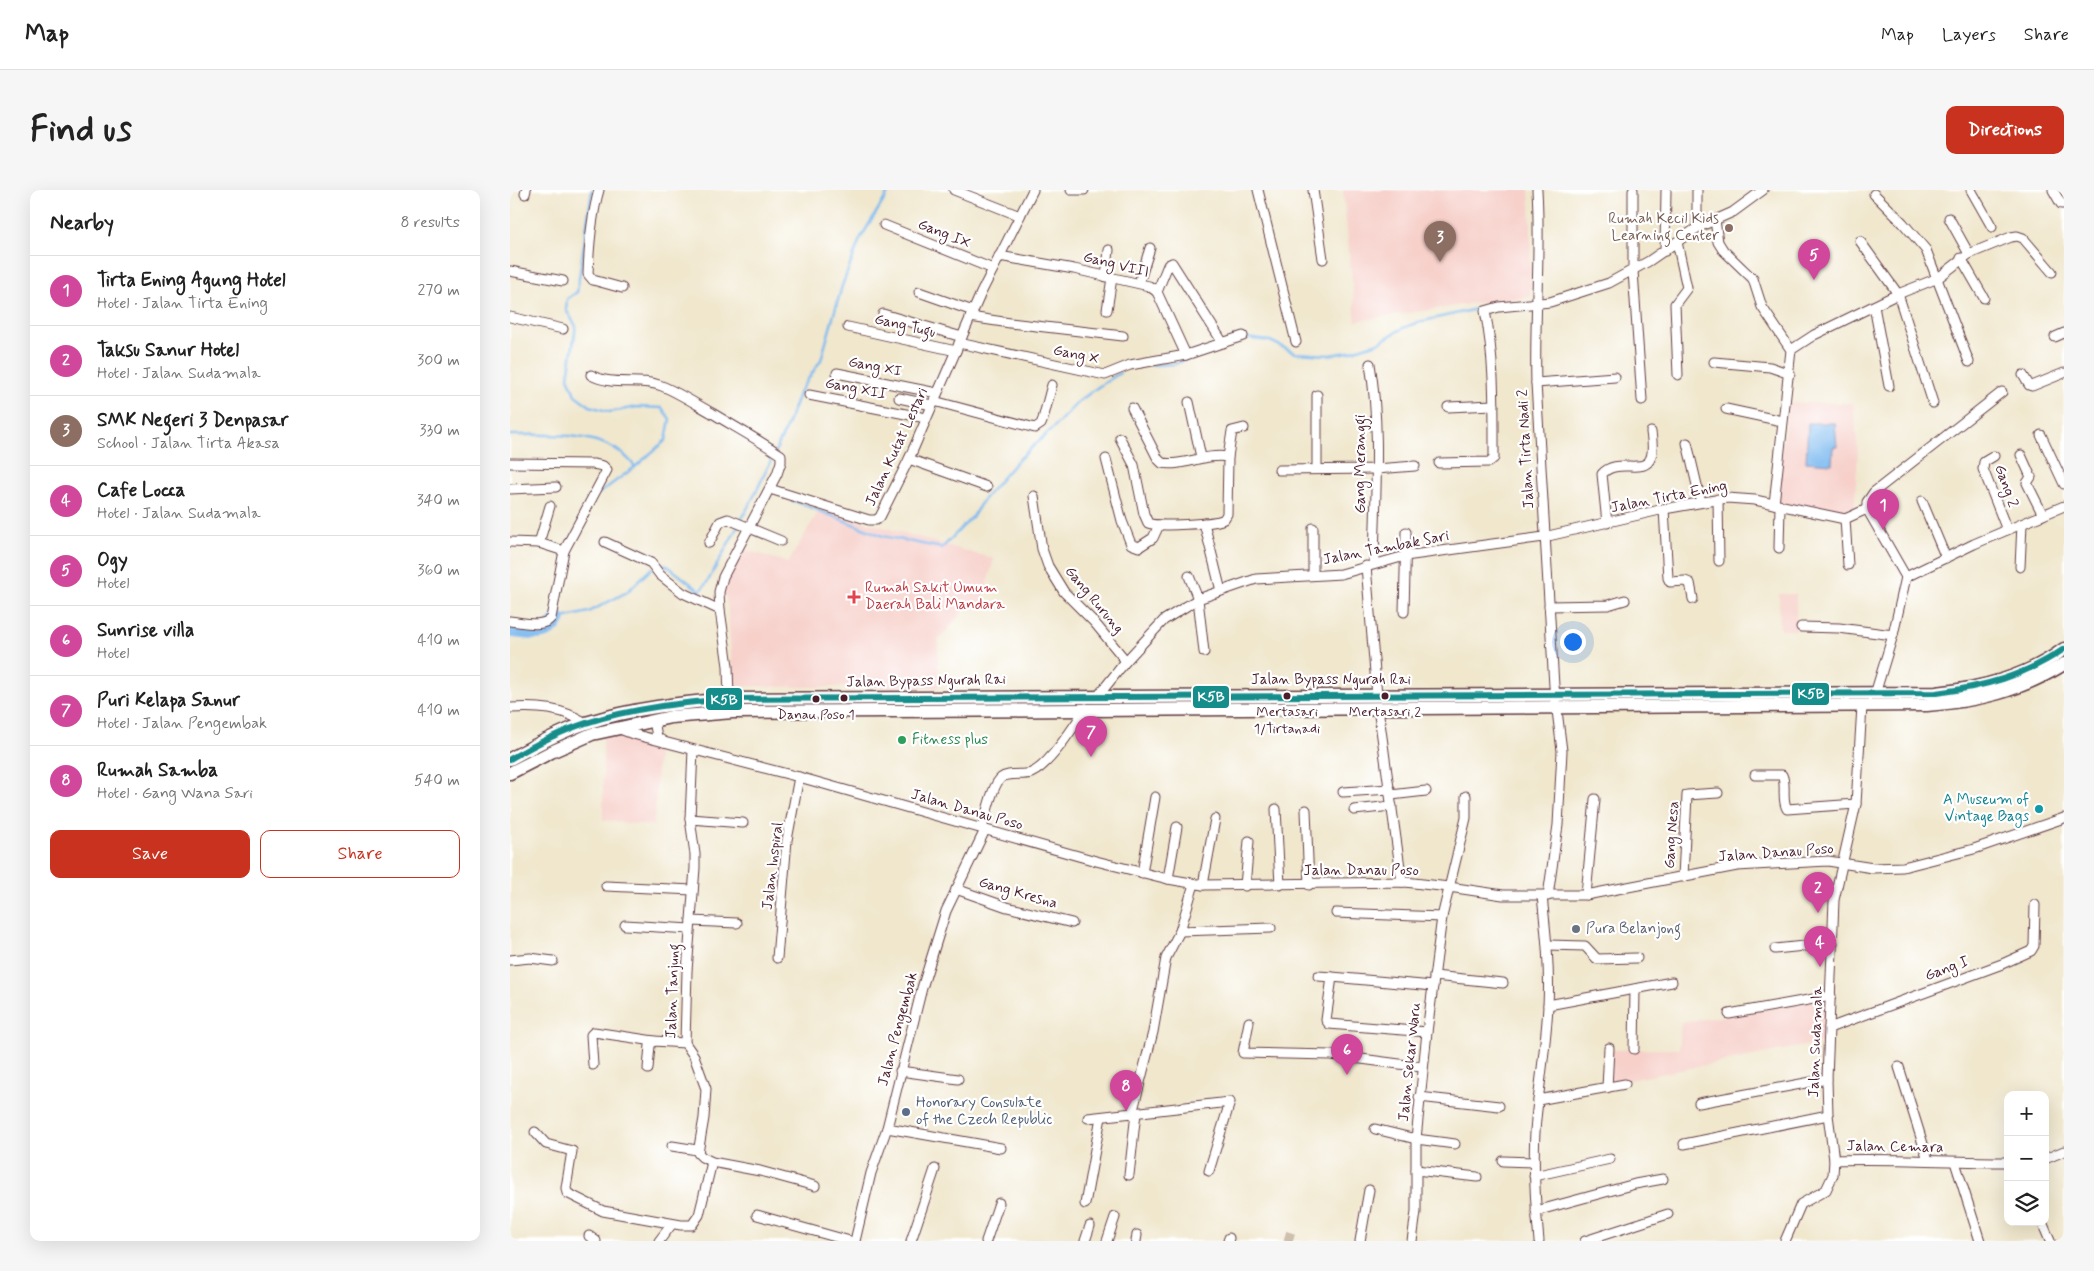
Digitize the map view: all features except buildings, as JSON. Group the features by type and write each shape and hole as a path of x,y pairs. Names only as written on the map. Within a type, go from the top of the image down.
{"highway":[{"name":"Jalan Bypass Ngurah Rai","path":"510,759 542,742 586,723 668,704 729,699 1005,703 1086,708 1936,693 1989,685 2039,665 2064,649"},
{"name":"Jalan Bypass Ngurah Rai","path":"1556,701 1862,706 1956,703 1989,697 2011,690 2064,664"},
{"name":"Jalan Bypass Ngurah Rai","path":"510,773 559,748 592,734 654,720 733,712 1005,703 1098,696 1378,702"}],"street":[{"path":"599,190 589,239 588,274 593,280 622,288"},
{"path":"954,190 1020,216"},
{"name":"Jalan Kutat Lestari","path":"768,492 869,520 876,520 886,507 971,314 1033,190"},
{"path":"1071,190 1084,190"},
{"path":"1258,190 1296,342"},
{"path":"1313,190 1323,259"},
{"name":"Jalan Tirta Nadi 2","path":"1536,190 1539,221 1536,383 1544,537 1556,701 1562,751 1562,779 1558,825 1545,896 1548,944 1548,1005 1544,1064 1538,1100 1534,1162 1539,1241"},
{"path":"1633,190 1633,271 1642,400"},
{"path":"1665,251 1666,190"},
{"path":"1696,190 1696,228"},
{"path":"1439,462 1489,462 1494,458 1491,340 1485,311 1499,307 1550,302 1609,283 1665,251 1696,228 1733,212 1763,190"},
{"path":"1970,190 1992,227"},
{"path":"2053,190 2061,204 2064,204"},
{"path":"1874,194 1921,242 1932,261 1969,362"},
{"path":"1949,218 1984,298"},
{"path":"1715,220 1718,242 1723,250 1753,279 1762,307 1791,350 1790,374 1782,421 1778,476 1778,548"},
{"name":"Gang IX","path":"884,225 993,269"},
{"path":"1791,350 1814,335 1898,294 1938,278 1965,256 2017,236 2023,238 2052,272"},
{"path":"1860,241 1898,294 1933,403"},
{"path":"1678,242 1687,288 1675,304 1678,376"},
{"path":"1139,283 1150,248"},
{"path":"1107,310 1109,250"},
{"name":"Gang VIII","path":"999,256 1149,286 1157,292 1186,356"},
{"path":"1157,292 1168,265 1172,263 1223,343"},
{"path":"510,272 563,281"},
{"path":"919,292 971,314 1010,323 1123,336"},
{"path":"1874,306 1889,386"},
{"path":"884,314 959,344"},
{"path":"510,317 563,329"},
{"name":"Gang Tugu","path":"848,327 959,344"},
{"path":"2055,337 2064,333"},
{"name":"Gang X","path":"959,344 1105,375 1130,366 1186,356 1243,336"},
{"path":"1714,362 1770,368 1790,374"},
{"name":"Gang Meranggi","path":"1370,364 1374,383 1376,469 1370,565 1378,702 1402,882"},
{"path":"2023,374 2029,385 2032,386 2064,373"},
{"name":"Gang XI","path":"837,374 902,386 934,400"},
{"path":"591,375 608,382 645,382 662,386 781,455 782,462 768,492 747,527 723,577 719,592 728,666 729,699"},
{"path":"1536,383 1615,378"},
{"path":"899,398 934,400 1035,428 1043,420 1052,385"},
{"path":"894,411 902,386"},
{"path":"1875,694 1893,635 1906,577 1867,509 1867,502 1874,492 2002,392"},
{"path":"1317,394 1317,469"},
{"name":"Gang XII","path":"809,395 926,418"},
{"path":"1188,402 1201,457"},
{"path":"1448,407 1494,406"},
{"path":"1132,408 1160,462 1164,464 1201,457 1228,457"},
{"path":"1726,409 1782,421"},
{"path":"1120,438 1134,465 1146,520 1150,524 1159,525 1204,523 1222,521 1226,516 1228,457 1232,432 1244,428"},
{"path":"1607,523 1602,474 1608,469 1645,464 1650,460 1653,452 1651,432"},
{"path":"2041,435 2064,484"},
{"path":"1687,443 1701,502"},
{"path":"2021,455 2031,478 2027,482 2043,515"},
{"name":"Gang 2","path":"1994,456 1984,462 1983,469 2007,530"},
{"path":"909,458 987,487"},
{"path":"1106,459 1122,521 1131,544 1138,547 1153,538 1159,525"},
{"path":"510,463 593,464 606,468 606,474 564,551 551,618 548,622 542,624 510,621"},
{"path":"1279,470 1376,469 1415,466"},
{"path":"510,489 556,487"},
{"name":"Gang Rurung","path":"1034,496 1042,550 1048,566 1064,592 1094,622 1126,661"},
{"name":"Jalan Tirta Ening","path":"1544,537 1664,509 1718,499 1739,498 1845,518"},
{"path":"1718,499 1719,561"},
{"path":"1922,501 1946,558"},
{"path":"539,543 550,506"},
{"path":"1906,577 2064,506"},
{"path":"1664,509 1668,578 1670,582 1685,581 1690,583 1693,599"},
{"path":"1848,565 1845,518 1867,509"},
{"path":"709,544 722,521 728,519 781,541"},
{"path":"1204,523 1221,591"},
{"path":"2020,567 2022,524"},
{"path":"1313,528 1313,575"},
{"path":"1404,612 1406,532"},
{"name":"Jalan Tambak Sari","path":"1098,696 1126,661 1164,620 1198,599 1256,579 1342,574 1405,556 1544,537"},
{"path":"510,542 539,543 564,551"},
{"path":"605,542 651,562 660,575 692,599 720,610"},
{"path":"1189,576 1198,599 1204,652"},
{"path":"1550,606 1608,605 1625,600"},
{"path":"1802,627 1839,628 1893,635"},
{"name":"Jalan Sudamala","path":"1785,1241 1801,1204 1826,1190 1832,1174 1834,1160 1828,1115 1827,1079 1834,900 1856,804 1862,706"},
{"path":"510,708 548,708 564,712 586,723"},
{"name":"Jalan Pengembak","path":"855,1241 871,1173 887,1128 900,1071 938,936 946,911 983,829 995,786 1002,777 1022,775 1036,770 1065,739 1086,708"},
{"path":"654,720 658,737 664,742"},
{"name":"Jalan Danau Poso","path":"618,728 633,734 799,777 1142,873 1199,885 1244,886 1402,882 1503,895 1586,895 1737,866 1843,862 1873,868 1903,867 1974,849 2064,818"},
{"name":"Jalan Tanjung","path":"693,750 690,819 695,854 685,1044 694,1056 706,1088 704,1118 697,1150"},
{"path":"1755,775 1777,773 1782,775 1787,809 1856,804"},
{"name":"Jalan Inspiral","path":"777,958 787,840 799,777"},
{"path":"1343,792 1426,791"},
{"name":"Gang Nesa","path":"1683,877 1687,795 1718,793"},
{"name":"Jalan Sekar Waru","path":"1412,1241 1416,1212 1416,1139 1426,1032 1442,917 1466,818 1466,796"},
{"path":"1142,873 1155,797"},
{"path":"1586,895 1595,799"},
{"path":"1354,810 1392,806"},
{"path":"1276,809 1280,885"},
{"path":"1306,810 1309,885"},
{"path":"690,819 743,823"},
{"path":"1129,1175 1134,1114 1153,1032 1165,964 1199,885 1214,819"},
{"path":"1168,879 1177,827"},
{"path":"1244,886 1249,841"},
{"path":"606,886 693,890"},
{"name":"Gang Kresna","path":"956,889 1007,907 1072,923"},
{"name":"Gang I","path":"1829,1028 2031,952 2034,946 2035,906"},
{"path":"1336,913 1442,917"},
{"path":"625,926 737,922"},
{"path":"1180,931 1271,928"},
{"path":"1775,949 1833,943"},
{"path":"1548,944 1585,946 1599,959 1637,958"},
{"path":"510,960 530,958 553,961"},
{"path":"1318,976 1433,986"},
{"path":"1434,976 1503,984"},
{"path":"1332,977 1327,1023 1426,1032"},
{"path":"1548,1005 1672,982"},
{"path":"1634,1049 1635,989"},
{"path":"1729,1014 1830,996"},
{"path":"1249,1022 1243,1053 1331,1056 1422,1067"},
{"path":"593,1066 591,1035 594,1032 685,1044"},
{"path":"648,1069 650,1046 654,1040"},
{"path":"1607,1088 1609,1048"},
{"path":"1899,1066 1928,1160"},
{"path":"900,1071 958,1079"},
{"path":"1699,1103 1827,1079"},
{"path":"1538,1100 1625,1084"},
{"path":"1420,1097 1500,1106"},
{"path":"1088,1118 1230,1102 1209,1172"},
{"path":"1684,1144 1828,1115"},
{"path":"1085,1204 1101,1117"},
{"path":"887,1128 1001,1148"},
{"path":"1375,1129 1416,1139 1455,1144"},
{"path":"535,1132 546,1144 572,1151 566,1191 604,1211 672,1224 686,1226 696,1222 712,1162"},
{"path":"672,1146 697,1150 702,1158 712,1162 760,1171 815,1186"},
{"path":"2049,1157 2064,1151"},
{"path":"1534,1176 1610,1159"},
{"name":"Jalan Cemara","path":"1834,1160 2004,1162"},
{"path":"1503,1161 1534,1162"},
{"name":"Jalan Cemara","path":"1956,1162 1980,1241"},
{"path":"911,1241 935,1169"},
{"path":"1416,1170 1476,1176"},
{"path":"1536,1211 1635,1184 1663,1179"},
{"path":"1360,1241 1370,1190"},
{"path":"986,1241 999,1203"},
{"path":"1585,1241 1668,1214"},
{"path":"757,1215 850,1241"},
{"path":"1107,1241 1115,1217"},
{"path":"659,1241 672,1224"},
{"path":"1086,1241 1090,1226"},
{"path":"2043,1226 2049,1241"}],"shaded area":[{"path":"1343,190 1529,190 1531,226 1530,297 1494,300 1356,321"},
{"path":"1788,403 1853,403 1858,453 1854,513 1844,516 1776,503"},
{"name":"Rumah Sakit Umum Daerah Bali Mandara","path":"820,509 994,559 980,607 969,603 938,641 938,688 733,686 728,607 724,591 728,579 743,549 788,563"},
{"path":"1779,594 1796,594 1796,630 1780,630"},
{"path":"623,736 658,746 654,826 603,820 603,737"},
{"path":"1827,999 1824,1042 1609,1084 1611,1050 1679,1049 1681,1023"}],"water":[{"path":"1808,423 1835,423 1837,447 1833,447 1832,464 1806,462"}],"waterway":[{"path":"592,190 577,292 567,299 566,310 576,326 568,377 575,395 590,406 610,412 637,407 662,408 670,419 666,440 635,467 598,494"},
{"path":"740,522 785,431 800,391 821,360 842,286 860,239 890,190"},
{"path":"1245,338 1270,341 1295,353 1330,355 1378,343 1403,328 1419,322 1481,308"},
{"path":"1152,365 1175,364 1188,358"},
{"path":"792,500 883,536 942,548 973,516 983,500 1015,463 1078,402 1120,373"},
{"path":"510,435 561,435 595,441 610,446 624,455 635,467"},
{"path":"657,566 661,564 669,567 700,591 708,581 738,526"},
{"path":"561,589 558,619 589,612 627,592 652,568"},
{"path":"510,630 544,631 554,625 558,619"}],"tunnel":[{"path":"1288,1241 1291,1231"}],"transit line":[{"name":"K5B","path":"510,759 556,735 621,713 693,702 729,699 1936,693 1987,684 2003,679 2034,666 2064,649"}],"place":[{"name":"Rumah Kecil Kids Learning Center","path":"1729,228"},
{"name":"SMK Negeri 3 Denpasar","path":"1440,262"},
{"name":"Ogy","path":"1814,280"},
{"name":"Tirta Ening Agung Hotel","path":"1883,530"},
{"name":"Rumah Sakit Umum Daerah Bali Mandara","path":"854,597"},
{"name":"Mertasari 1/Tirtanadi","path":"1287,696"},
{"name":"Mertasari 2","path":"1385,696"},
{"name":"Danau Poso 1","path":"816,699"},
{"name":"Fitness plus","path":"902,740"},
{"name":"Puri Kelapa Sanur","path":"1091,757"},
{"name":"A Museum of Vintage Bags","path":"2039,809"},
{"name":"Taksu Sanur Hotel","path":"1818,913"},
{"name":"Pura Belanjong","path":"1576,929"},
{"name":"Cafe Locca","path":"1820,967"},
{"name":"Sunrise villa","path":"1347,1075"},
{"name":"Rumah Samba","path":"1126,1111"},
{"name":"Honorary Consulate of the Czech Republic","path":"906,1112"}]}
